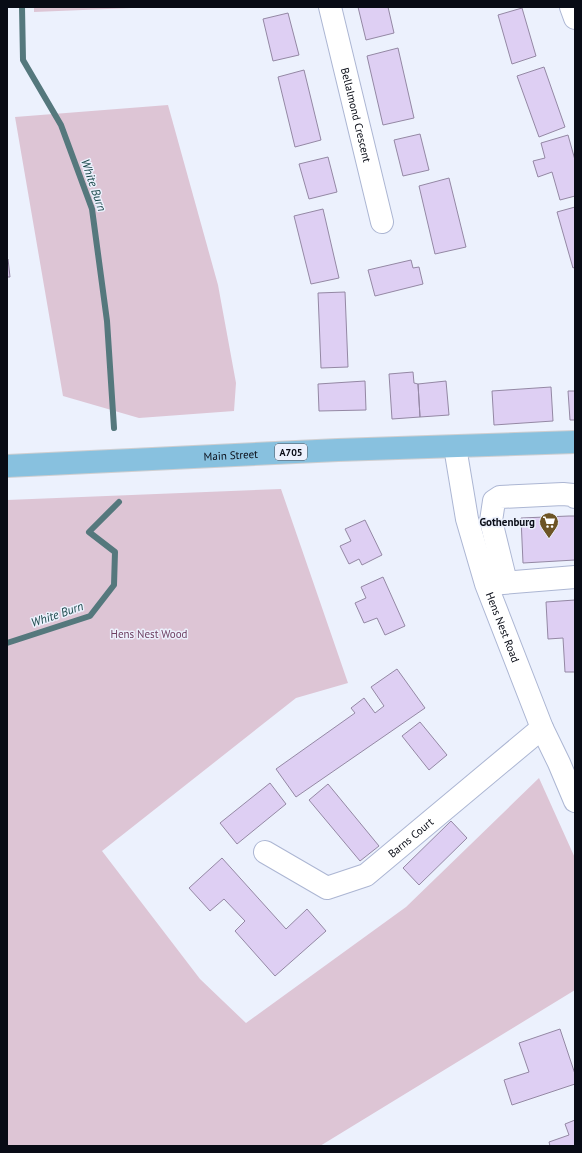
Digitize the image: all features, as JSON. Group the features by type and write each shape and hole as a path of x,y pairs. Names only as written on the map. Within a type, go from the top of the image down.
{"main road":[{"name":"Main Street","path":"7,466 338,450 575,442"}],"street":[{"name":"Bellalmond Crescent","path":"330,7 382,222"},
{"path":"572,7 575,18"},
{"name":"Hens Nest Road","path":"455,447 467,519 496,583 542,728 567,760 575,801"},
{"path":"575,497 573,495 563,494 500,497 494,501 491,521 496,583 575,577"},
{"name":"Barns Court","path":"265,852 327,888 366,875 542,728"}],"green space":[{"path":"34,7 156,7 34,12"},
{"path":"168,105 218,285 236,383 234,411 139,418 63,396 15,117"},
{"name":"Hens Nest Wood","path":"281,489 348,683 296,698 102,851 200,979 246,1023 406,907 539,778 575,858 575,990 320,1146 7,1146 7,500"}],"building":[{"path":"358,7 388,7 394,33 366,40"},
{"path":"522,8 536,56 512,64 498,15"},
{"path":"288,13 299,55 273,61 263,19"},
{"path":"398,48 414,118 383,125 367,56"},
{"path":"544,67 565,127 539,137 517,76"},
{"path":"304,70 321,140 295,147 278,77"},
{"path":"420,134 429,170 403,176 394,140"},
{"path":"568,135 575,160 575,196 560,200 552,172 538,177 533,161 545,158 541,143"},
{"path":"328,157 337,192 309,199 299,164"},
{"path":"449,178 466,247 435,254 419,186"},
{"path":"575,207 575,267 573,268 557,212"},
{"path":"323,209 339,278 311,284 294,216"},
{"path":"8,259 10,277 7,277"},
{"path":"411,260 413,268 419,267 423,284 375,296 368,270"},
{"path":"345,292 348,367 321,368 318,293"},
{"path":"413,372 414,383 418,384 420,417 392,419 389,374"},
{"path":"365,381 366,410 319,411 318,384"},
{"path":"446,381 449,415 420,417 418,384"},
{"path":"551,387 553,421 494,425 492,391"},
{"path":"568,391 575,391 575,420 570,420"},
{"name":"Gothenburg","path":"575,516 575,560 523,563 521,518"},
{"path":"365,520 382,555 362,565 359,559 349,564 340,546 351,541 345,529"},
{"path":"383,577 405,626 385,635 377,618 364,623 355,603 366,598 361,587"},
{"path":"575,600 575,672 565,672 563,638 548,639 546,602"},
{"path":"397,669 425,708 296,797 276,769 355,713 351,708 364,698 375,713 384,706 371,687"},
{"path":"420,722 447,755 429,770 402,736"},
{"path":"270,783 286,804 237,844 220,823"},
{"path":"328,784 379,846 360,861 309,800"},
{"path":"451,821 467,838 419,885 403,868"},
{"path":"222,858 286,929 307,909 326,931 275,976 235,931 245,921 224,899 210,911 189,888"},
{"path":"560,1029 575,1074 575,1084 512,1105 504,1080 529,1072 519,1043"},
{"path":"575,1120 575,1146 550,1146 549,1142 569,1135 565,1124"}],"waterway":[{"name":"White Burn","path":"22,7 23,60 61,125 92,209 107,321 114,428"},
{"name":"White Burn","path":"7,643 90,616 114,585 115,552 89,532 119,502"}],"place":[{"name":"Gothenburg","path":"549,539"}]}
